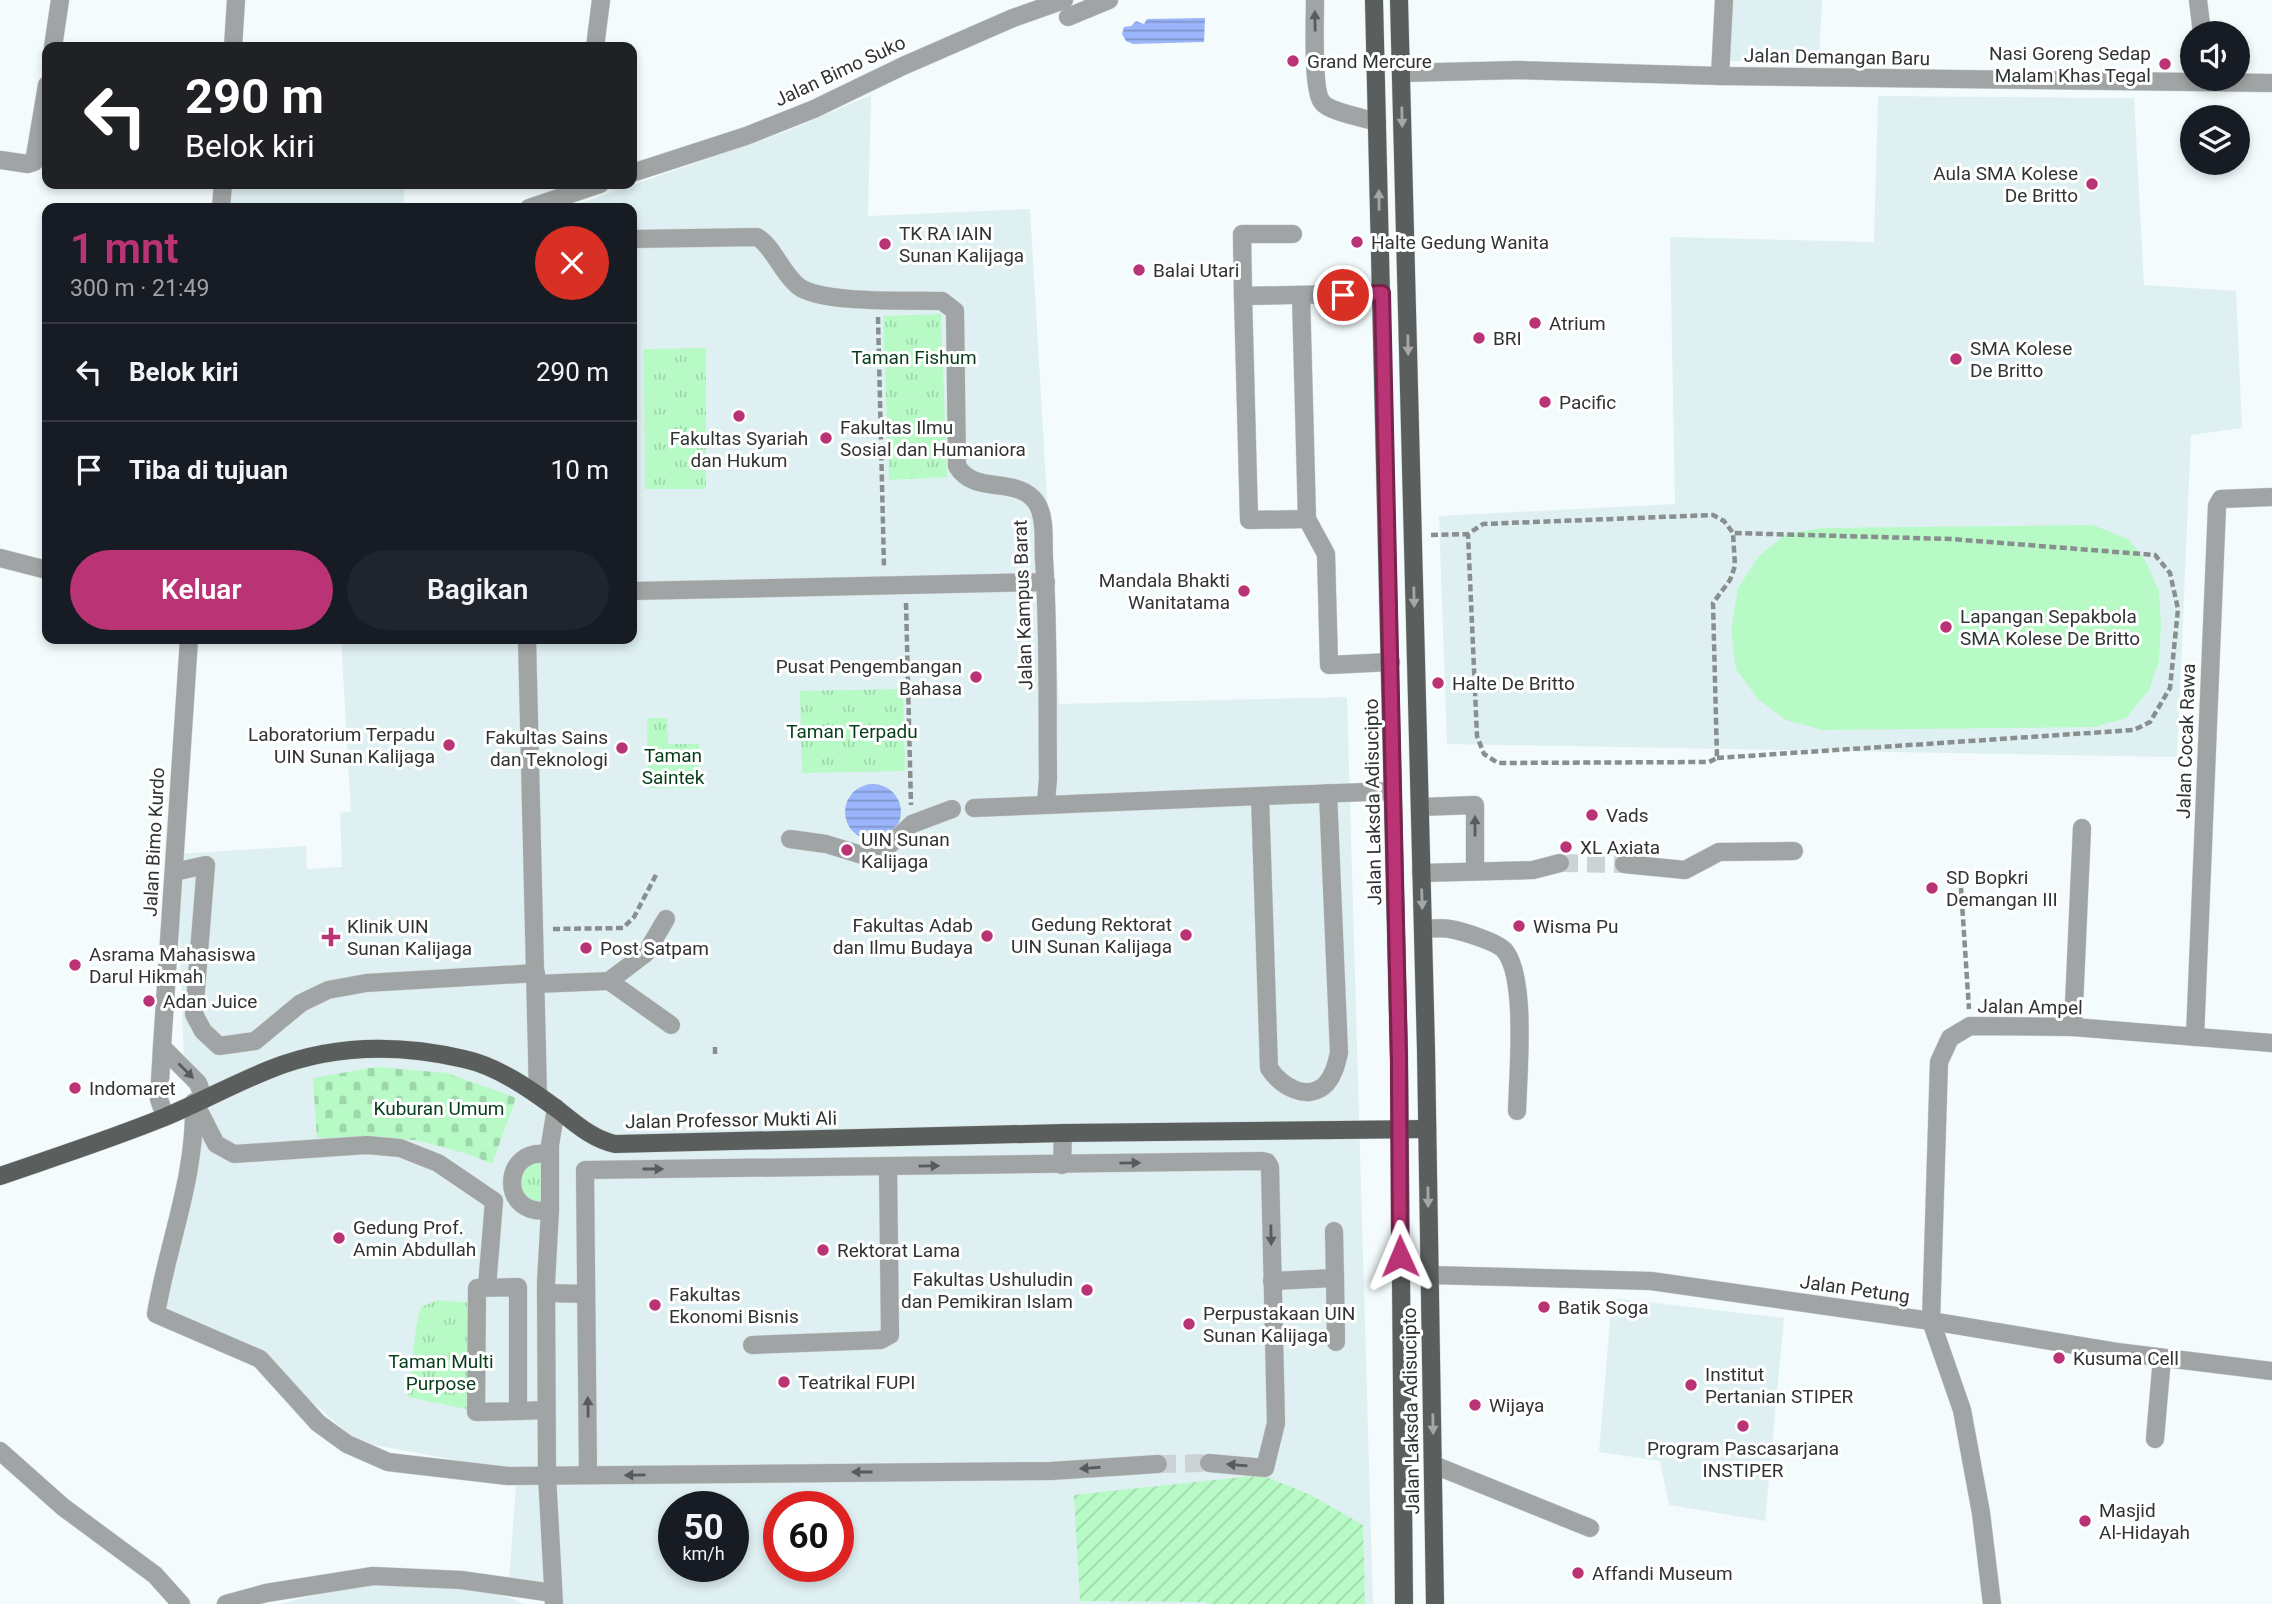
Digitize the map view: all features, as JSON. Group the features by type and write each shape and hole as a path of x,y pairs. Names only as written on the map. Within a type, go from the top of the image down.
{"main road":[{"name":"Jalan Laksda Adisucipto","path":"1374,0 1391,662 1404,1604"},
{"name":"Jalan Laksda Adisucipto","path":"1399,0 1423,929 1435,1604"},
{"path":"1388,570 1414,569"},
{"name":"Jalan Professor Mukti Ali","path":"0,1175 166,1116 272,1068 327,1052 377,1047 465,1059 492,1068 556,1108 591,1135 601,1141 615,1144 1063,1133 1427,1129"}],"street":[{"path":"54,42 60,0"},
{"path":"233,42 236,0"},
{"path":"596,42 601,0"},
{"name":"Jalan Bimo Suko","path":"637,171 746,136 814,109 915,60 1013,18 1109,0"},
{"path":"1315,0 1316,72 1320,99 1328,107 1377,122"},
{"path":"1720,76 1724,0"},
{"path":"2198,0 2201,21"},
{"name":"Jalan Demangan Baru","path":"1401,72 1518,70 1720,76 2180,80"},
{"name":"Jalan Demangan Baru","path":"2250,82 2272,83"},
{"path":"0,160 28,164 34,162 42,115"},
{"path":"541,203 573,189"},
{"path":"1293,234 1242,234 1249,520 1307,519"},
{"name":"Jalan Kampus Barat","path":"637,239 757,237 765,242 780,267 800,288 822,296 942,301 955,311 957,466 962,475 971,481 1022,490 1034,499 1041,512 1046,582 1046,804"},
{"path":"1243,296 1382,293"},
{"path":"1301,295 1307,519 1326,554 1329,665 1391,662"},
{"name":"Jalan Cocak Rawa","path":"2195,1037 2217,506 2221,499 2272,497"},
{"path":"0,558 42,569"},
{"path":"637,591 1046,582"},
{"name":"Jalan Bimo Kurdo","path":"166,1116 159,1099 189,644"},
{"path":"527,644 538,1096"},
{"path":"974,808 1393,791"},
{"path":"1260,796 1269,1068 1277,1080 1290,1089 1307,1091 1324,1087 1334,1073 1339,1054 1328,793"},
{"path":"1420,807 1475,805 1475,871"},
{"path":"790,839 826,844 862,855 884,850 912,824 952,809"},
{"path":"2073,1027 2082,828"},
{"path":"1623,864 1685,870 1719,852 1794,851"},
{"path":"1421,873 1534,870 1560,863"},
{"path":"174,872 205,865 194,1014 203,1031 219,1046 255,1041 301,1003 328,990 366,983 536,978 609,981 671,1025"},
{"path":"609,981 646,953 666,919"},
{"path":"1423,929 1450,929 1490,940 1504,950 1514,972 1519,1008 1517,1111"},
{"name":"Jalan Ampel","path":"1931,1321 1939,1062 1950,1038 1970,1026 2073,1027 2272,1043"},
{"path":"162,1047 198,1083 199,1101 195,1137 177,1228 161,1284 156,1314 260,1359 318,1423 347,1444 388,1462 509,1476 1051,1471 1158,1464"},
{"path":"199,1101 216,1144 234,1154 367,1145 400,1148 438,1163 494,1201"},
{"path":"226,1604 266,1593 373,1576 461,1580 553,1598 547,1475 546,1293 550,1155 556,1108"},
{"path":"1062,1165 1063,1133"},
{"path":"550,1155 533,1155 518,1164 512,1175 513,1193 524,1207 550,1210"},
{"path":"588,1475 585,1170 1267,1162 1270,1167 1276,1423 1265,1468 1209,1462"},
{"path":"752,1345 881,1340 890,1335 888,1166"},
{"path":"494,1201 513,1193"},
{"path":"487,1287 494,1201"},
{"path":"1334,1231 1336,1342"},
{"name":"Jalan Petung","path":"1430,1275 1651,1281 1931,1321 2162,1358 2272,1371"},
{"path":"1272,1281 1335,1278"},
{"path":"518,1411 518,1287 477,1289 475,1412 518,1411 546,1410"},
{"path":"546,1293 586,1294"},
{"path":"1931,1321 1962,1410 1982,1513 1992,1604"},
{"path":"2155,1439 2162,1358"},
{"path":"0,1451 62,1507 155,1575 181,1604"},
{"path":"1434,1465 1590,1528"}],"path":[{"path":"877,299 885,586"},
{"path":"1444,535 1468,534 1482,524 1713,515 1724,521 1733,533 1735,566 1730,580 1713,603 1717,758"},
{"path":"1468,534 1477,736 1483,754 1498,763 1709,762 1717,758 2134,730 2150,722 2169,688 2178,609 2170,573 2155,555 1951,539 1733,533"},
{"path":"905,585 912,824"},
{"path":"535,929 623,928 634,917 657,873"},
{"path":"1961,888 1970,1026"},
{"path":"715,1047 715,1054"}],"shaded area":[{"path":"1715,0 1822,0 1819,61 1714,61"},
{"name":"UIN Sunan Kalijaga","path":"871,95 868,216 1030,209 1059,704 1347,697 1373,1604 550,1604 550,1591 509,1581 517,1471 357,1442 261,1356 164,1315 208,1099 184,1059 176,854 306,846 307,869 342,867 340,813 351,811 341,644 637,644 637,203 580,203 621,189 637,189 637,183 785,132"},
{"name":"SMA Kolese De Britto","path":"1878,96 2134,98 2144,285 2236,291 2242,428 2191,435 2177,757 1447,744 1439,516 1675,504 1670,237 1874,242"},
{"path":"223,189 405,189 403,203 221,203"},
{"name":"Institut Pertanian STIPER","path":"1612,1298 1784,1318 1765,1521 1669,1505 1660,1461 1599,1452"},
{"path":"363,1584 459,1585 511,1598 524,1604 278,1604"}],"green space":[{"name":"Taman Fishum","path":"941,314 947,477 889,480 883,316"},
{"path":"706,348 706,489 645,489 644,349"},
{"name":"Lapangan Sepakbola SMA Kolese De Britto","path":"2093,525 2128,539 2145,560 2159,591 2159,661 2149,690 2126,718 2095,727 1823,730 1786,720 1758,699 1736,669 1731,630 1738,588 1759,556 1786,534 1821,528"},
{"name":"Taman Terpadu","path":"903,689 905,771 802,773 800,691"},
{"name":"Taman Saintek","path":"647,718 667,718 668,744 699,744 699,788 648,788"},
{"name":"Kuburan Umum","path":"376,1067 447,1073 516,1098 492,1164 471,1155 416,1140 317,1138 313,1078"},
{"path":"544,1154 548,1209 525,1206 514,1172"},
{"name":"Taman Multi Purpose","path":"438,1300 473,1303 471,1410 408,1397 421,1307"},
{"path":"1261,1475 1311,1495 1363,1525 1365,1604 1080,1601 1074,1495"}],"water":[{"path":"1205,18 1204,42 1133,44 1126,41 1122,34 1124,27 1131,26 1136,21 1144,24 1147,19"},
{"path":"867,784 879,784 889,788 897,796 901,812 897,828 889,836 879,840 867,840 857,836 849,828 845,818 845,806 849,796 857,788"}],"tunnel":[{"path":"1560,863 1624,864"},
{"path":"1158,1464 1209,1463"}],"place":[{"name":"Grand Mercure","path":"1293,61"},
{"name":"Nasi Goreng Sedap Malam Khas Tegal","path":"2165,64"},
{"name":"Aula SMA Kolese De Britto","path":"2092,184"},
{"name":"Halte Gedung Wanita","path":"1357,242"},
{"name":"TK RA IAIN Sunan Kalijaga","path":"885,244"},
{"name":"Balai Utari","path":"1139,270"},
{"name":"Atrium","path":"1535,323"},
{"name":"BRI","path":"1479,338"},
{"name":"SMA Kolese De Britto","path":"1956,359"},
{"name":"Pacific","path":"1545,402"},
{"name":"Fakultas Syariah dan Hukum","path":"739,416"},
{"name":"Fakultas Ilmu Sosial dan Humaniora","path":"826,438"},
{"name":"Mandala Bhakti Wanitatama","path":"1244,591"},
{"name":"Lapangan Sepakbola SMA Kolese De Britto","path":"1946,627"},
{"name":"Pusat Pengembangan Bahasa","path":"976,677"},
{"name":"Halte De Britto","path":"1438,683"},
{"name":"Laboratorium Terpadu UIN Sunan Kalijaga","path":"449,745"},
{"name":"Fakultas Sains dan Teknologi","path":"622,748"},
{"name":"Vads","path":"1592,815"},
{"name":"XL Axiata","path":"1566,847"},
{"name":"UIN Sunan Kalijaga","path":"847,850"},
{"name":"SD Bopkri Demangan III","path":"1932,888"},
{"name":"Wisma Pu","path":"1519,926"},
{"name":"Gedung Rektorat UIN Sunan Kalijaga","path":"1186,935"},
{"name":"Fakultas Adab dan Ilmu Budaya","path":"987,936"},
{"name":"Klinik UIN Sunan Kalijaga","path":"331,937"},
{"name":"Post Satpam","path":"586,948"},
{"name":"Asrama Mahasiswa Darul Hikmah","path":"75,965"},
{"name":"Adan Juice","path":"149,1001"},
{"name":"Indomaret","path":"75,1088"},
{"name":"Gedung Prof. Amin Abdullah","path":"339,1238"},
{"name":"Rektorat Lama","path":"823,1250"},
{"name":"Fakultas Ushuludin dan Pemikiran Islam","path":"1087,1290"},
{"name":"Fakultas Ekonomi Bisnis","path":"655,1305"},
{"name":"Batik Soga","path":"1544,1307"},
{"name":"Perpustakaan UIN Sunan Kalijaga","path":"1189,1324"},
{"name":"Kusuma Cell","path":"2059,1358"},
{"name":"Teatrikal FUPI","path":"784,1382"},
{"name":"Institut Pertanian STIPER","path":"1691,1385"},
{"name":"Wijaya","path":"1475,1405"},
{"name":"Program Pascasarjana INSTIPER","path":"1743,1426"},
{"name":"Masjid Al-Hidayah","path":"2085,1521"},
{"name":"Affandi Museum","path":"1578,1573"}],"route":[{"path":"1343,295 1382,293 1399,1060 1400,1256"}]}
